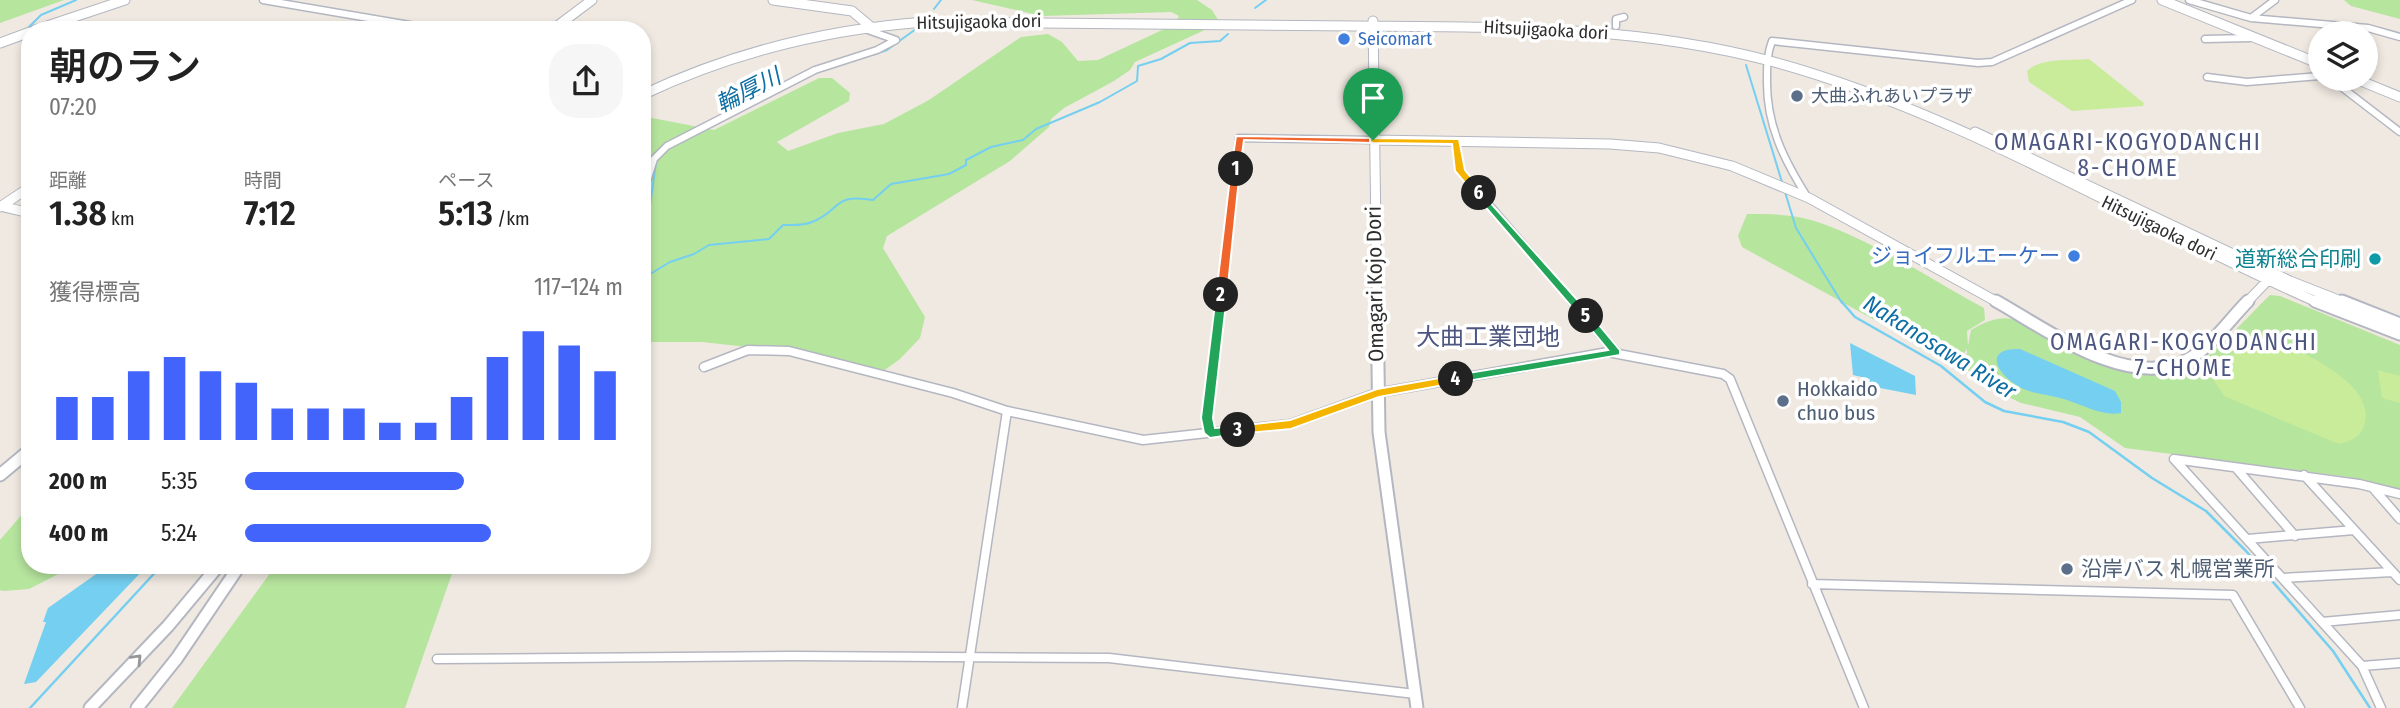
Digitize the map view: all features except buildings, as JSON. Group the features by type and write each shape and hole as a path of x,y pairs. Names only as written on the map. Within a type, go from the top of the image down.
{"main road":[{"path":"62,21 125,0"},
{"path":"564,21 592,0"},
{"path":"773,0 852,11 867,25"},
{"path":"2162,0 2308,59"},
{"name":"Hitsujigaoka dori","path":"651,85 691,67 762,44 867,25 954,21 1373,23 1510,20 1616,26 1680,35 1768,57 1890,102 2021,158 2272,277 2400,334"},
{"name":"Hitsujigaoka dori","path":"1373,23 1595,31 1683,41 1768,57"},
{"name":"Omagari Kojo Dori","path":"1373,23 1377,393 1380,445 1417,708"},
{"name":"Hitsujigaoka dori","path":"651,91 736,56 867,25"},
{"path":"0,43 21,35"},
{"path":"2378,88 2400,97"},
{"path":"1373,140 1610,144 1659,148 1695,155 1752,172 1809,198 2088,352 2106,361 2137,367 2168,367 2198,353 2272,277"},
{"path":"0,206 21,193"},
{"path":"0,206 21,211"},
{"name":"Hitsujigaoka dori","path":"2272,277 2400,324"},
{"path":"0,475 21,458"},
{"path":"90,708 168,626 211,574"},
{"path":"137,708 177,658 234,574"}],"street":[{"path":"263,0 386,21"},
{"path":"1809,198 1780,155 1765,105 1768,57 1773,41 1978,63 1992,62 2132,0"},
{"path":"2189,0 2251,18 2368,28 2400,37"},
{"path":"2251,18 2275,0"},
{"path":"1616,26 1616,19 1624,17"},
{"path":"651,168 654,159 667,146 807,73 834,61 870,53 897,40 867,25"},
{"path":"2206,39 2254,37"},
{"path":"2207,77 2247,82 2308,76"},
{"path":"2347,91 2400,132"},
{"path":"1210,433 1207,418 1239,138 1373,140"},
{"path":"1456,141 1460,171 1616,352"},
{"path":"704,366 748,350 789,351 953,393 1007,411 1143,440 1291,424 1377,393 1616,352 1723,374 1730,379 1864,708"},
{"path":"962,708 1007,411"},
{"path":"2382,708 2362,666 2174,459 2304,475 2400,494"},
{"path":"2235,467 2295,536"},
{"path":"2304,475 2400,580"},
{"path":"2373,488 2400,519"},
{"path":"2248,539 2354,530"},
{"path":"2283,578 2392,572"},
{"path":"1812,584 2233,596 2300,708"},
{"path":"2322,621 2400,615"},
{"path":"437,659 1110,658 1415,694"},
{"path":"2362,666 2400,663"}],"green space":[{"path":"0,0 64,0 0,23"},
{"path":"972,0 1197,0 1212,10 1220,23 1135,62 1130,70 1114,81 1064,108 1051,119 1049,127 1010,161 887,236 883,248 925,317 920,338 900,359 882,372 865,376 806,356 766,349 702,342 651,342 651,118 714,130 819,78 832,78 850,93 849,101 777,142 788,151 838,133 884,124 929,100 1021,37 1048,34 1062,42 1078,61 1098,60 1175,24 1179,16 1171,12 1042,16"},
{"path":"2344,0 2400,0 2400,19 2351,6"},
{"path":"2089,59 2144,103 2143,106 2072,111 2029,82 2027,71 2040,64 2056,60"},
{"path":"1747,214 1796,217 1833,228 1877,248 1984,308 1985,320 1967,331 1968,346 1971,330 2001,318 2012,319 2054,341 2094,356 2149,369 2181,371 2201,362 2270,295 2280,296 2400,345 2400,489 2349,477 2125,448 2080,417 2021,403 1990,388 1959,363 1967,354 1967,349 1962,356 1939,353 1920,345 1742,247 1738,236"},
{"path":"2262,334 2311,357 2346,381 2359,395 2365,410 2364,426 2357,436 2339,444 2224,396 2208,371"},
{"path":"2378,370 2400,376 2400,403 2382,398"},
{"path":"21,516 21,574 58,574 29,589 0,590 0,540"},
{"path":"269,574 452,574 405,708 172,708"}],"water":[{"path":"1850,343 1915,376 1916,395 1870,386 1870,379 1853,375"},
{"path":"2020,349 2115,391 2121,402 2121,413 2100,412 2064,399 2029,391 2010,381 1999,368 1997,357 2008,350"},
{"path":"96,574 139,574 36,682 24,684 46,622 43,622 48,608"}],"waterway":[{"path":"35,21 41,15 76,0"},
{"name":"輪厚川","path":"934,9 941,0"},
{"path":"1255,8 1266,0"},
{"name":"輪厚川","path":"872,55 887,50 920,26"},
{"path":"651,274 709,245 769,239 783,225 812,222 843,201 860,198 873,200 891,184 949,174 966,165 966,160 991,147 1023,140 1036,129 1100,102 1137,81 1138,66 1161,59 1190,43 1220,41 1228,34"},
{"name":"Nakanosawa River","path":"1746,65 1782,182"},
{"name":"輪厚川","path":"651,199 656,162"},
{"name":"Nakanosawa River","path":"1785,192 1796,228 1842,303"},
{"name":"Nakanosawa River","path":"1841,301 1855,317 1941,366 1985,402 2004,411 2063,422 2089,432 2152,478 2206,511 2246,551 2333,651 2370,708"},
{"path":"30,708 154,574"}],"place":[{"name":"Seicomart","path":"1344,39"},
{"name":"大曲ふれあいプラザ","path":"1797,96"},
{"name":"ジョイフルエーケー","path":"2074,256"},
{"name":"道新総合印刷","path":"2375,259"},
{"name":"Hokkaido chuo bus","path":"1783,401"},
{"name":"沿岸バス 札幌営業所","path":"2067,569"}],"district":[{"name":"OMAGARI-KOGYODANCHI 8-CHOME","path":"2128,155"},
{"name":"大曲工業団地","path":"1488,337"},
{"name":"OMAGARI-KOGYODANCHI 7-CHOME","path":"2184,355"}],"route":[{"path":"1239,138 1373,140 1456,141 1460,171 1616,352 1377,393 1291,424 1210,433 1207,418 1239,138"}]}
